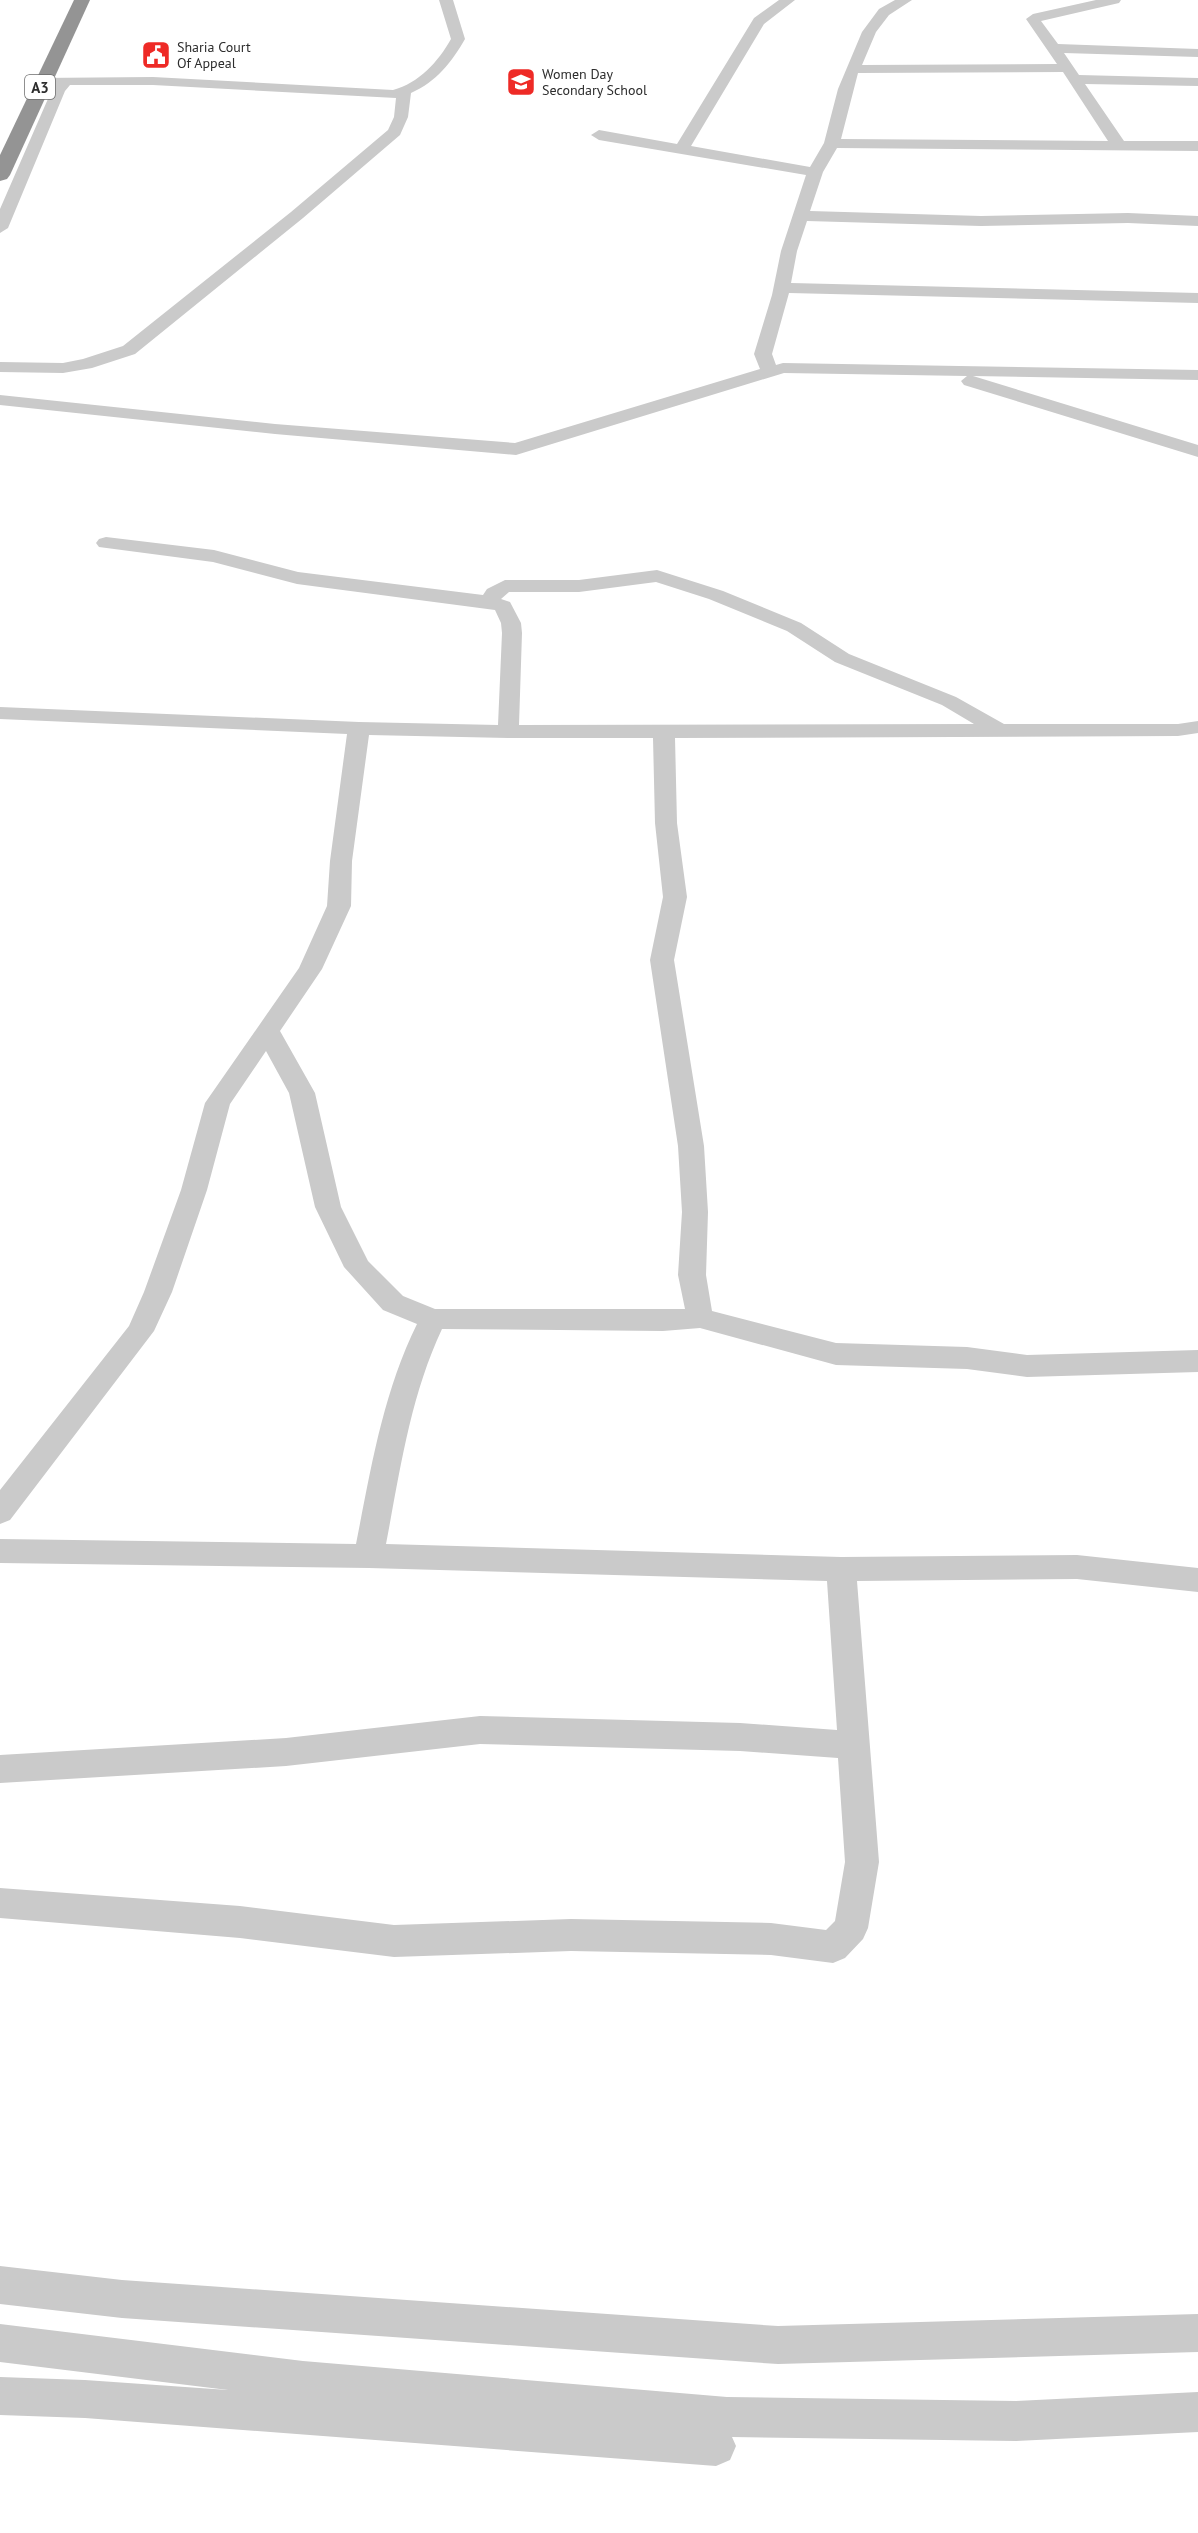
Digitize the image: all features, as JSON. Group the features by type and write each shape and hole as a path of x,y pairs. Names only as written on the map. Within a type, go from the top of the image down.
{"highway":[{"name":"A3","path":"0,140 70,0"},
{"name":"A3","path":"0,175 82,0"}],"street":[{"path":"43,81 153,81 393,94 404,92 430,75 451,53 458,39 446,0"},
{"path":"682,149 759,21 788,0"},
{"path":"769,371 763,354 782,288 789,251 815,172 832,143 852,69 869,32 884,12 905,0"},
{"path":"1114,0 1033,19 1119,146"},
{"path":"1054,48 1198,53"},
{"path":"852,69 1070,73 1198,82"},
{"path":"0,228 58,90 65,82"},
{"path":"0,367 63,368 86,364 129,350 261,245 395,132 401,117 404,92"},
{"path":"598,135 815,172"},
{"path":"832,143 1198,146"},
{"path":"801,216 981,221 1128,218 1198,221"},
{"path":"782,288 1198,298"},
{"path":"0,400 275,429 516,449 536,445 783,368 1198,375"},
{"path":"939,371 1198,452"},
{"path":"106,543 214,556 297,578 489,602 503,606 511,623 508,732"},
{"path":"489,602 494,593 505,586 579,586 657,576 716,595 794,627 842,658 949,701 1000,730"},
{"path":"0,713 508,732 1178,730 1198,727"},
{"path":"0,1512 140,1331 158,1292 190,1200 218,1103 310,969 339,906 341,861 359,728"},
{"path":"664,732 666,823 675,897 662,960 692,1146 695,1212 692,1275 700,1318"},
{"path":"268,1032 302,1093 328,1207 358,1267 393,1303 433,1319 663,1321 700,1318 836,1354 968,1358 1027,1366 1198,1361"},
{"path":"369,1557 396,1421 416,1350 433,1319"},
{"path":"0,1551 369,1557 841,1569 1077,1567 1198,1580"},
{"path":"0,1903 240,1922 394,1941 571,1935 771,1939 833,1947 851,1928 862,1862 841,1569"},
{"path":"0,1769 286,1752 480,1730 740,1737 853,1745"},
{"path":"0,2285 122,2299 778,2345 1198,2333"},
{"path":"0,2343 303,2380 727,2417 1016,2421 1198,2412"},
{"path":"0,2396 109,2401 716,2446"}],"place":[{"name":"Sharia Court Of Appeal","path":"156,55"},
{"name":"Women Day Secondary School","path":"521,82"}]}
